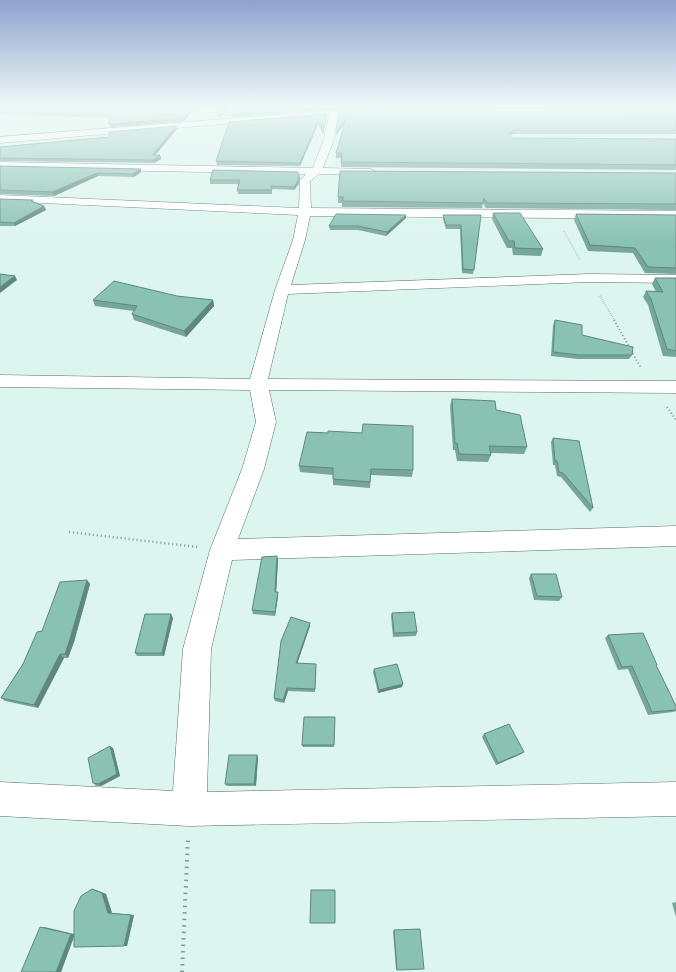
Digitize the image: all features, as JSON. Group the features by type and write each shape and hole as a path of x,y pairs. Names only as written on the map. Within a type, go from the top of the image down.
{"street":[{"path":"189,809 198,649 222,550 253,469 266,422 258,384 282,290 299,240 305,212 306,180 317,172 324,152"},
{"path":"0,165 381,172"},
{"path":"0,198 305,212 676,215"},
{"path":"282,290 589,278 676,279"},
{"path":"0,381 460,387 676,387"},
{"path":"222,550 676,536"},
{"path":"0,799 189,809 676,799"}],"path":[{"path":"69,532 222,550"},
{"path":"182,972 189,809"}],"building":[{"path":"0,152 154,152 152,155 160,155 153,160 0,158"},
{"path":"219,152 305,152 300,163 216,161"},
{"path":"676,152 676,165 341,162 342,153 336,153"},
{"path":"0,166 141,169 133,174 97,173 52,192 0,190"},
{"path":"213,170 298,172 299,175 298,181 294,187 271,186 272,190 237,190 240,180 210,180"},
{"path":"340,171 676,173 676,204 487,203 484,198 483,203 342,201 344,197 338,197"},
{"path":"0,199 33,200 31,201 44,206 14,223 0,222"},
{"path":"493,213 520,213 543,249 515,248 514,241 509,241"},
{"path":"336,214 406,215 387,232 358,226 329,226"},
{"path":"576,214 676,215 676,268 648,267 635,248 590,245"},
{"path":"443,215 481,215 474,270 463,269 461,225 446,225"},
{"path":"0,274 15,276 0,287"},
{"path":"655,278 676,278 676,351 667,349 651,299 646,291 663,292"},
{"path":"114,281 177,296 213,300 184,331 132,314 137,306 93,300"},
{"path":"555,320 582,325 582,335 633,347 632,355 579,355 553,352"},
{"path":"452,399 495,401 496,410 520,415 527,447 489,446 491,455 459,454 457,443 455,443"},
{"path":"363,424 413,426 413,470 371,469 370,482 333,479 333,468 299,466 307,432 328,433 328,431 362,433"},
{"path":"553,438 579,441 593,508 563,473 559,472 557,461 555,461"},
{"path":"277,556 275,592 278,592 275,612 252,610 262,557"},
{"path":"531,574 556,574 562,597 537,596"},
{"path":"87,580 65,654 60,654 34,705 1,698 23,664 37,632 42,631 60,582"},
{"path":"414,612 417,632 394,633 392,613"},
{"path":"145,614 171,614 162,653 135,653"},
{"path":"291,617 310,623 296,663 316,664 315,689 287,688 283,700 274,698 281,641"},
{"path":"643,633 656,665 676,706 676,710 652,712 632,666 622,667 608,635"},
{"path":"397,664 403,684 379,690 374,669"},
{"path":"304,717 335,717 334,745 302,745"},
{"path":"509,724 524,752 498,763 484,734"},
{"path":"110,746 117,774 98,784 93,783 88,758"},
{"path":"229,755 257,755 254,784 225,784"},
{"path":"92,889 102,893 108,913 131,915 124,946 74,947 74,911 81,896"},
{"path":"311,890 335,890 335,923 310,923"},
{"path":"40,927 71,934 56,972 21,972"},
{"path":"420,929 424,969 397,970 394,930"}]}
